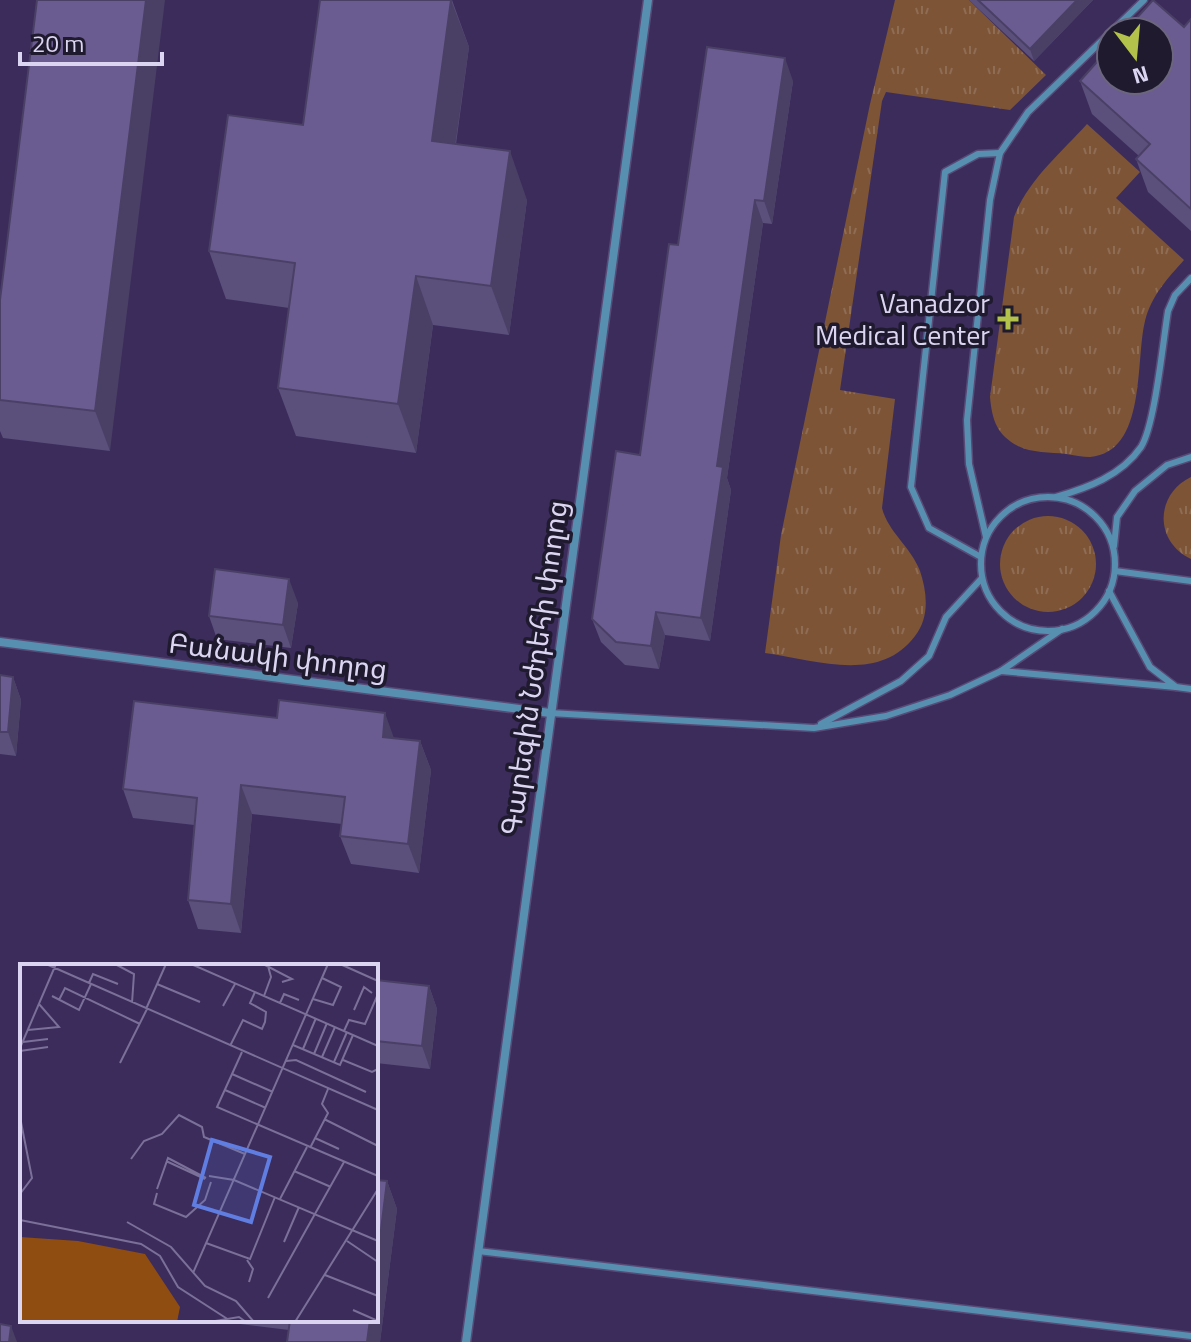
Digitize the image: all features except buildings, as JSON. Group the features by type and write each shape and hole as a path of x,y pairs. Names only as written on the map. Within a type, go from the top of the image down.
{"street":[{"name":"Գարեգին Նժդեհի փողոց","path":"466,1342 648,0"},
{"name":"Բանակի փողոց","path":"0,642 550,713"}],"lane":[{"path":"986,537 969,464 967,420 990,200 1000,153 1028,112 1144,0"},
{"path":"981,557 929,528 911,487 945,172 978,154 1000,153"},
{"path":"1062,629 1041,630 1021,625 1003,614 990,597 982,578 981,557 986,537 998,519 1014,506 1034,498 1055,497 1090,487 1117,471 1141,446 1151,418 1168,311 1175,295 1191,278"},
{"path":"550,713 814,728 886,716 950,695 1001,671 1062,629 1082,622 1098,608 1109,591 1115,571 1117,517 1135,491 1167,465 1191,457"},
{"path":"1055,497 1075,502 1093,514 1106,530 1114,549"},
{"path":"1115,571 1191,581"},
{"path":"814,728 901,681 929,656 946,617 982,578"},
{"path":"1109,591 1150,667 1176,687"},
{"path":"1001,671 1191,689"},
{"path":"478,1251 1191,1336"}],"green space":[{"path":"895,0 969,0 1046,75 1010,110 886,92 882,101 840,390 895,399 882,508 889,525 920,571 925,613 920,629 900,651 884,660 846,665 765,653 781,535 870,104"},
{"path":"1087,124 1140,172 1116,198 1184,260 1151,303 1145,321 1130,422 1121,439 1108,451 1090,457 1018,446 1005,437 997,426 990,397 1014,217 1036,179"},
{"path":"1191,477 1191,559 1170,541 1164,518 1165,506 1171,495"},
{"path":"1048,516 1066,520 1082,530 1092,546 1096,564 1092,582 1082,598 1066,608 1048,612 1030,608 1014,598 1004,582 1000,564 1004,546 1014,530 1030,520"}],"place":[{"name":"Vanadzor Medical Center","path":"1008,319"}]}
